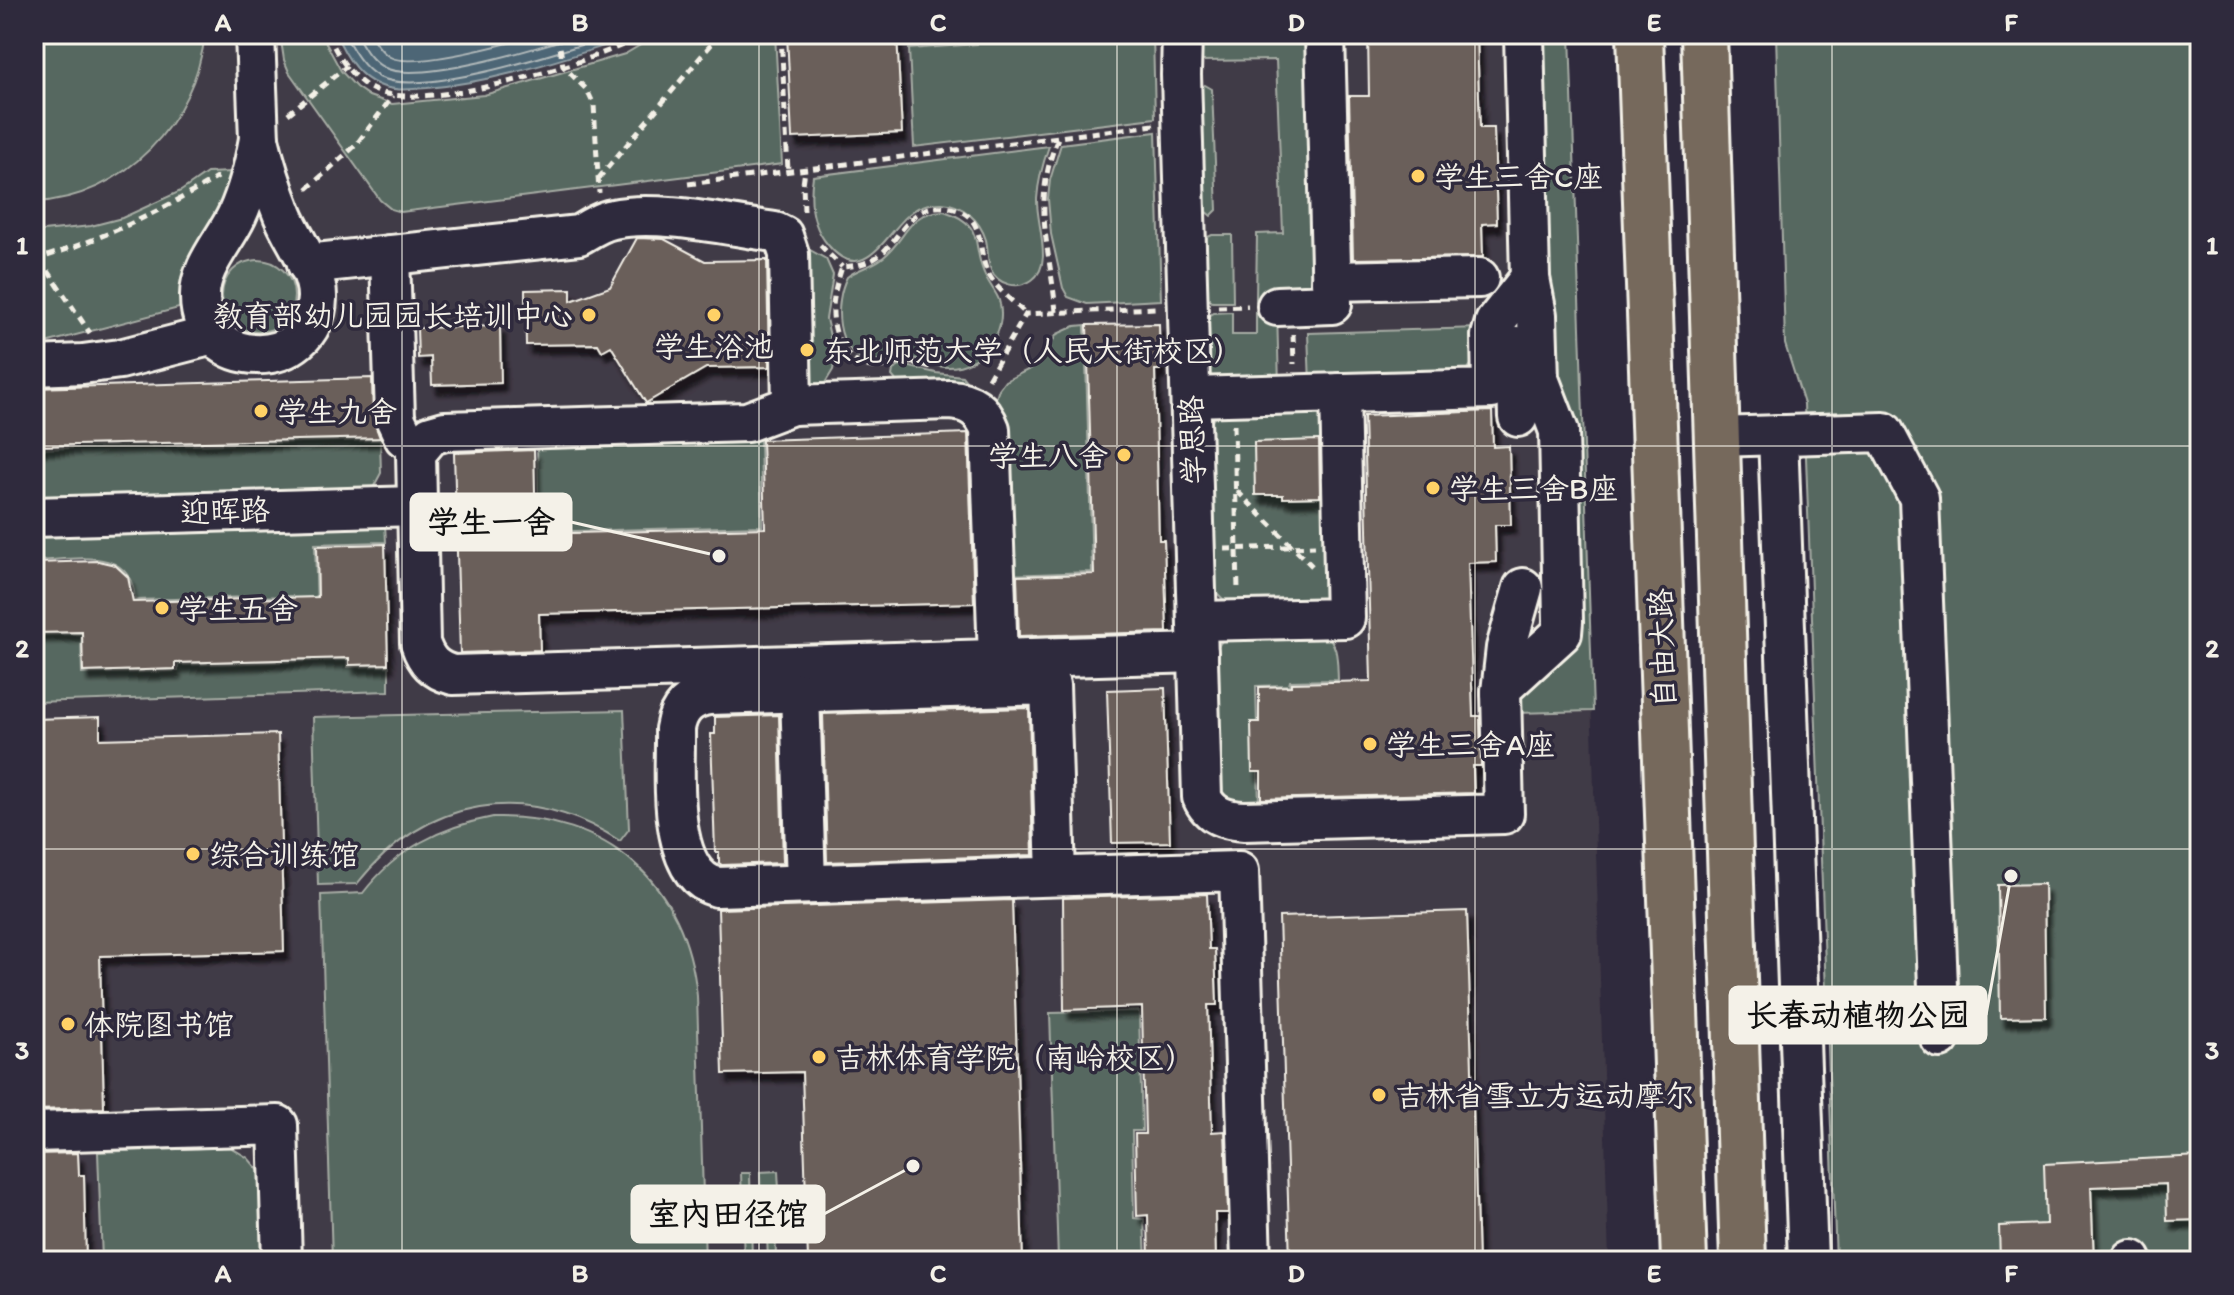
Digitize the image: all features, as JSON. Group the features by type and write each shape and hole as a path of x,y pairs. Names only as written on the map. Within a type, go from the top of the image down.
{"main road":[{"name":"自由大路","path":"1640,34 1684,1261"},
{"name":"自由大路","path":"1704,34 1743,1261"}],"street":[{"path":"255,34 259,139 255,164 237,214 202,281 201,309 213,335 236,351 250,355 278,352 301,337 315,312 317,298 316,284 282,213 259,139"},
{"name":"学思路","path":"1182,34 1202,797 1211,812 1229,820 1504,814 1501,692"},
{"path":"1285,305 1332,304 1325,34"},
{"path":"1501,692 1562,633 1563,621 1559,431 1539,379 1537,315 1530,278 1524,34"},
{"path":"307,264 579,235 609,219 632,216 761,230 783,236 789,254 792,405"},
{"path":"390,255 395,418 398,430 404,437 419,445"},
{"path":"1331,281 1479,278"},
{"path":"1191,397 1492,389 1491,336 1495,322 1530,278"},
{"path":"1518,417 1515,323 1530,278"},
{"path":"34,366 108,360 213,335"},
{"path":"998,659 992,440 986,419 984,392 960,401 792,405 747,422 445,431 431,435 419,445 414,461 420,643 431,665 453,675 998,659 1198,637 1239,620 1345,618 1340,393"},
{"path":"1717,437 1884,432 1919,498 1940,1038"},
{"path":"1778,435 1808,1261"},
{"name":"迎晖路","path":"34,517 416,506"},
{"path":"1501,692 1506,648 1523,588"},
{"path":"1056,876 1050,685 709,695 692,700 679,713 675,729 678,836 686,858 710,885 806,884 1239,871 1251,1261"},
{"path":"800,692 806,884"},
{"path":"34,1132 278,1125 282,1261"}],"path":[{"path":"328,34 347,66 373,90 393,96 483,88 623,47 645,34"},
{"path":"558,34 563,66 587,90 594,105 600,195 579,235"},
{"path":"598,179 720,34"},
{"path":"781,34 788,171"},
{"path":"108,360 37,260 165,209 219,176 347,66"},
{"path":"282,213 356,145 393,96"},
{"path":"678,185 1183,121"},
{"path":"1056,312 1043,199 1048,168 1058,137"},
{"path":"938,370 914,362 873,367 862,365 847,354 833,320 834,296 842,267 857,266 881,254 913,216 933,207 944,207 969,218 982,241 988,273 1026,314"},
{"path":"1285,305 1294,394"},
{"path":"1026,314 1188,307"},
{"path":"984,392 1026,314"},
{"path":"977,372 984,392"},
{"path":"1233,396 1239,620"},
{"path":"1236,491 1345,598"},
{"path":"1195,550 1344,545"}],"shaded area":[{"path":"34,34 1570,34 1609,1261 34,1261"}],"green space":[{"path":"34,34 205,34 199,66 187,96 150,149 125,170 98,186 67,197 34,202"},
{"path":"280,34 321,34 341,71 356,87 369,96 392,104 484,95 625,54 659,34 775,34 782,164 401,212 380,200 289,72"},
{"path":"977,34 1153,34 1155,118 914,147 909,49 977,44"},
{"path":"1540,34 1570,34 1593,711 1517,713 1517,699 1570,644 1551,376"},
{"path":"1776,34 2200,34 2200,1261 1836,1261 1804,404 1785,344"},
{"path":"1307,35 1319,294 1312,300 1256,301 1257,234 1283,233 1276,60 1201,61 1197,57 1197,40 1202,37"},
{"path":"1205,85 1212,89 1217,210 1211,216 1204,210 1199,89"},
{"path":"1156,132 1161,300 1087,304 1068,297 1063,288 1051,234 1048,199 1050,180 1061,144"},
{"path":"1049,146 1037,199 1042,264 1032,280 1021,285 1003,282 994,275 986,240 979,226 969,214 956,206 942,203 916,209 875,251 853,261 841,257 828,245 815,221 811,195 813,176"},
{"path":"232,172 237,176 179,308 34,346 34,232 91,226 122,218 181,191 207,173"},
{"path":"944,211 957,216 972,229 984,273 999,300 1000,325 990,346 971,362 959,366 942,367 906,358 874,362 857,356 849,348 840,325 840,300 847,277 890,252 921,216"},
{"path":"1232,235 1233,302 1212,302 1206,296 1205,244 1206,238"},
{"path":"803,246 826,259 833,275 826,319 835,358 833,370 822,388 807,389"},
{"path":"251,260 265,260 284,270 294,289 294,303 284,322 265,332 251,332 232,322 222,303 222,289 232,270"},
{"path":"1256,311 1277,311 1279,386 1214,382 1208,371 1208,316 1232,312 1232,335 1256,335"},
{"path":"1085,325 1092,572 1004,575 993,407 1005,381 1038,365 1057,334"},
{"path":"1480,328 1477,356 1465,373 1310,384 1308,333"},
{"path":"902,365 962,376 970,386 898,383 892,376 893,370"},
{"path":"1307,404 1324,413 1326,597 1319,602 1228,604 1214,590 1210,423 1220,411"},
{"path":"760,436 762,526 539,532 537,442"},
{"path":"380,440 381,473 373,488 34,505 34,449"},
{"path":"385,524 386,542 315,544 317,607 293,607 292,596 135,600 131,582 123,570 112,563 82,558 34,561 34,533"},
{"path":"1324,632 1335,648 1338,680 1290,681 1289,685 1256,686 1259,806 1232,801 1220,790 1215,651 1226,635"},
{"path":"81,634 82,674 178,671 178,665 347,660 347,667 389,666 389,691 34,702 34,635"},
{"path":"624,710 629,829 620,841 585,822 549,810 514,805 480,807 446,816 414,832 385,854 357,884 318,885 313,717"},
{"path":"493,817 534,819 571,828 605,842 634,863 658,888 677,920 690,955 697,996 705,1261 332,1261 321,895 363,893 390,864 421,842 455,827"},
{"path":"1139,1011 1142,1131 1132,1131 1134,1218 1144,1219 1146,1261 1058,1261 1050,1013"},
{"path":"230,1147 248,1158 261,1173 270,1261 102,1261 98,1152"},
{"path":"778,1171 780,1208 775,1209 776,1261 768,1261 766,1209 761,1209 760,1172"},
{"path":"741,1173 750,1173 752,1261 744,1261"}],"water":[{"path":"336,34 632,34 620,41 501,76 403,90 385,87 365,76 348,56"}],"building":[{"path":"787,34 897,34 902,133 792,138"},
{"name":"学生三舍C座","path":"1368,34 1477,34 1480,128 1494,128 1497,223 1482,224 1483,257 1353,259 1349,96 1369,96"},
{"path":"637,238 664,239 705,261 767,260 769,367 706,368 646,403 611,346 602,351 598,344 526,345 525,290 571,289 571,301 610,287"},
{"name":"学生八舍","path":"1159,324 1160,370 1155,370 1159,540 1164,540 1167,632 1019,636 1017,576 1094,574 1087,325"},
{"path":"500,326 501,383 432,385 431,357 418,358 417,328"},
{"name":"学生九舍","path":"372,378 373,419 380,438 34,446 34,388"},
{"path":"1492,411 1493,447 1509,446 1511,525 1495,525 1496,562 1468,563 1473,716 1480,716 1481,766 1473,766 1474,793 1261,799 1261,772 1252,772 1251,722 1259,722 1259,687 1371,681 1364,416"},
{"path":"968,433 974,603 539,614 540,650 460,653 454,453 534,450 536,534 765,528 762,440"},
{"path":"1319,440 1320,497 1255,495 1254,442"},
{"name":"学生五舍","path":"385,544 388,664 349,665 349,658 175,663 175,669 83,672 82,632 34,633 34,563 98,561 115,565 128,577 133,602 318,597 317,546"},
{"path":"1165,688 1170,842 1112,843 1107,690"},
{"path":"1029,708 1033,855 827,862 823,714"},
{"path":"779,715 783,863 722,865 719,863 719,852 715,852 711,734 715,734 715,717"},
{"path":"100,717 100,739 278,734 284,951 100,956 104,1108 34,1110 34,719"},
{"path":"2044,884 2046,1017 2000,1018 1998,885"},
{"path":"1207,894 1209,949 1215,949 1217,1005 1208,1005 1212,1132 1225,1131 1228,1213 1215,1213 1216,1261 1149,1261 1148,1215 1137,1216 1135,1134 1145,1134 1142,1007 1064,1010 1063,898"},
{"path":"1012,900 1023,1261 808,1261 802,1072 723,1074 718,909"},
{"name":"吉林省雪立方运动摩尔","path":"1467,911 1478,1261 1290,1261 1279,917"},
{"path":"78,1153 79,1175 84,1175 86,1261 34,1261 34,1154"},
{"path":"2200,1156 2200,1220 2167,1221 2166,1184 2091,1187 2094,1261 2000,1261 1999,1226 2046,1224 2044,1164"}],"place":[{"name":"学生三舍C座","path":"1418,176"},
{"name":"教育部幼儿园园长培训中心","path":"589,315"},
{"name":"学生浴池","path":"714,315"},
{"name":"东北师范大学（人民大街校区）","path":"807,350"},
{"name":"学生九舍","path":"261,411"},
{"name":"学生八舍","path":"1124,455"},
{"name":"学生三舍B座","path":"1433,488"},
{"name":"学生一舍","path":"719,556"},
{"name":"学生五舍","path":"162,608"},
{"name":"学生三舍A座","path":"1370,744"},
{"name":"综合训练馆","path":"193,854"},
{"name":"长春动植物公园","path":"2011,876"},
{"name":"体院图书馆","path":"68,1024"},
{"name":"吉林体育学院（南岭校区）","path":"819,1057"},
{"name":"吉林省雪立方运动摩尔","path":"1379,1095"},
{"name":"室内田径馆","path":"913,1166"}]}
